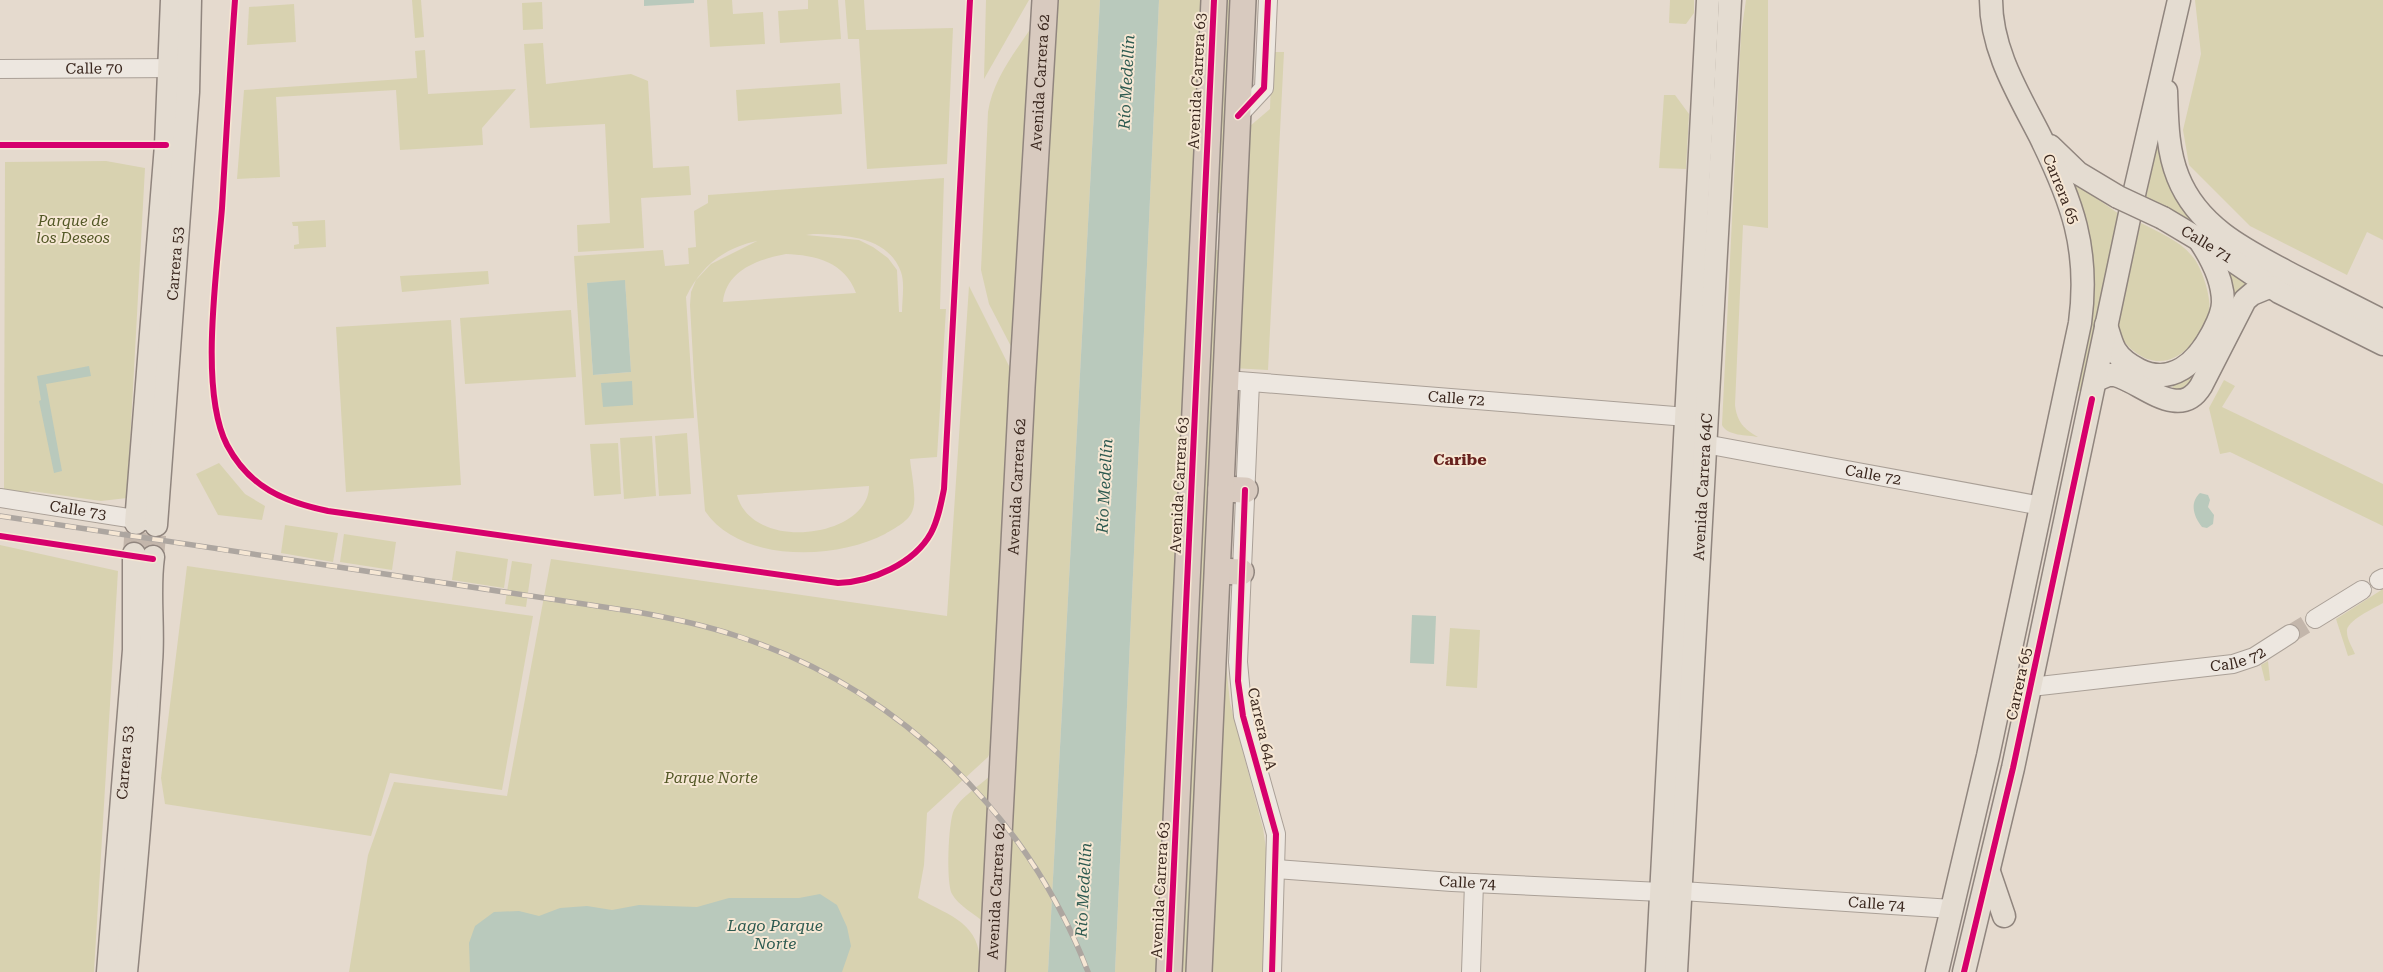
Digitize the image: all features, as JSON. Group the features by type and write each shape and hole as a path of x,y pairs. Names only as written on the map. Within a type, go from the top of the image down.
{"highway":[{"name":"Avenida Carrera 62","path":"992,972 1022,387 1045,0"},
{"name":"Avenida Carrera 63","path":"1169,972 1214,0"},
{"path":"1199,972 1230,571 1238,381 1238,116 1243,0"}],"main road":[{"name":"Carrera 53","path":"172,0 179,68"},
{"name":"Carrera 53","path":"146,522 179,68 190,0"},
{"name":"Avenida Carrera 64C","path":"1676,972 1671,891 1687,417 1708,0"},
{"name":"Avenida Carrera 64C","path":"1657,972 1671,891 1705,444 1730,0"},
{"name":"Carrera 65","path":"1937,972 1988,756 2042,506 2080,323 2084,282 2076,221 2039,135 2015,91 1999,48 1991,0"},
{"name":"Carrera 65","path":"1964,972 2031,687 2106,325 2179,0"},
{"name":"Calle 71","path":"2165,61 2167,112 2172,160 2185,192 2204,217 2237,245 2383,322"},
{"name":"Calle 71","path":"2039,135 2078,173 2118,197 2163,218 2198,238 2269,287 2383,344"},
{"path":"2142,388 2150,380 2186,367 2200,355 2222,312 2222,293 2219,279 2210,258 2198,238"},
{"path":"2096,380 2108,375 2115,375 2160,398 2177,401 2192,397 2198,391 2245,300 2252,294 2269,287"},
{"path":"2106,325 2115,350 2128,364 2141,371 2168,375"},
{"path":"2168,375 2168,393 2177,401"},
{"name":"Carrera 53","path":"108,972 134,650 132,590 144,555 150,582 152,662 140,827 126,972"},
{"path":"1989,871 2004,916"}],"street":[{"path":"1238,116 1264,88 1268,0"},
{"name":"Calle 70","path":"0,69 179,68"},
{"name":"Calle 72","path":"1238,381 1687,417"},
{"name":"Calle 72","path":"1705,444 2042,506"},
{"name":"Calle 73","path":"0,498 146,522"},
{"name":"Carrera 64A","path":"1230,571 1240,698 1273,819 1277,845 1272,972"},
{"path":"2315,619 2362,590"},
{"name":"Calle 72","path":"2031,687 2233,664 2254,657 2290,634"},
{"name":"Calle 74","path":"1276,869 1474,883 1671,891 1952,909"},
{"path":"1471,972 1474,883"}],"green space":[{"path":"412,0 421,0 424,37 415,38"},
{"path":"707,0 732,0 733,14 763,12 765,44 710,47"},
{"path":"808,0 838,0 841,39 780,43 778,11 808,9"},
{"path":"845,0 864,0 866,30 953,28 947,164 867,169 859,39 848,39"},
{"path":"986,0 1029,0 984,79"},
{"path":"1052,0 1100,0 1048,972 1002,972"},
{"path":"1159,0 1207,0 1160,972 1115,972"},
{"path":"1220,0 1235,0 1225,213 1211,213"},
{"path":"1670,0 1694,0 1694,13 1686,24 1669,23"},
{"path":"1746,0 1768,0 1768,228 1743,225 1735,405 1737,416 1742,424 1758,437 1733,433 1722,425 1741,34"},
{"path":"2195,0 2383,0 2383,240 2367,232 2347,275 2250,226 2189,165 2183,130 2201,54"},
{"path":"542,2 543,29 523,30 522,3"},
{"path":"294,4 296,42 247,45 249,7"},
{"path":"1033,25 1016,356 989,304 981,270 988,112 1000,77"},
{"path":"543,43 546,84 631,74 648,81 653,168 689,166 691,195 641,198 644,248 578,252 577,225 610,223 605,124 530,128 524,44"},
{"path":"425,50 428,94 516,89 482,128 483,145 400,150 396,90 276,97 280,177 237,179 244,90 417,78 415,51"},
{"path":"1272,52 1284,52 1268,370 1232,368 1243,132 1270,109"},
{"path":"840,83 842,114 738,121 736,90"},
{"path":"1664,95 1675,95 1689,114 1686,169 1659,168"},
{"path":"2158,128 2222,242 2146,199"},
{"name":"Parque de los Deseos","path":"106,161 145,168 127,498 101,501 31,491 23,494 4,490 5,162"},
{"path":"2066,177 2119,214 2084,392 2075,390 2093,286"},
{"path":"944,178 940,309 946,309 937,457 910,459 914,504 909,517 905,521 885,534 865,543 841,549 816,552 790,552 764,548 741,540 721,528 705,511 694,377 691,292 696,280 686,297 694,418 585,425 574,256 663,250 665,266 689,264 688,248 696,247 694,211 708,203 708,195","holes":["825,234 851,237 876,244 886,251 895,260 901,272 903,286 902,312 899,312 897,270 888,258 859,240 806,235","757,241 711,264 696,279 706,268 715,260 724,254 734,248","786,254 808,256 828,262 844,274 851,282 856,293 723,302 725,291 737,274 765,259","625,281 631,372 593,375 587,283","869,486 864,504 850,518 831,527 809,532 785,531 764,525 747,513 737,495"]},
{"path":"325,220 326,247 294,249 294,245 299,244 298,226 293,226 292,222"},
{"path":"2141,223 2175,241 2187,250 2202,274 2210,305 2205,322 2191,345 2171,359 2160,361 2148,359 2131,349 2122,338 2116,320"},
{"path":"1210,250 1223,250 1192,972 1178,972"},
{"path":"2223,263 2250,286 2228,317"},
{"path":"488,271 489,284 402,292 400,276"},
{"name":"Parque Norte","path":"969,286 1014,376 993,746 988,757 927,813 924,865 918,898 954,918 971,933 977,943 980,956 980,972 349,972 368,855 394,782 507,796 551,559 947,616"},
{"path":"571,310 576,377 465,384 460,318"},
{"path":"451,320 461,485 346,492 336,327"},
{"path":"2199,370 2195,389 2172,391 2173,385"},
{"path":"2224,380 2235,386 2222,407 2383,484 2383,526 2230,452 2220,454 2209,408"},
{"path":"687,433 691,494 659,496 655,436"},
{"path":"652,436 656,496 624,499 620,438"},
{"path":"618,443 621,494 594,496 590,444"},
{"path":"219,463 245,494 265,506 262,520 218,515 196,474"},
{"path":"285,525 338,533 333,562 281,553"},
{"path":"344,534 396,542 392,570 340,562"},
{"path":"0,545 118,571 94,972 0,972"},
{"path":"456,551 508,559 504,588 452,580"},
{"path":"512,561 532,564 526,607 505,604"},
{"path":"187,566 533,616 502,790 390,773 371,836 165,804 161,778"},
{"path":"1221,584 1229,585 1226,663 1230,703 1263,828 1266,849 1268,878 1264,972 1205,972"},
{"path":"2383,589 2383,603 2355,619 2348,628 2348,637 2355,654 2348,656 2336,619"},
{"path":"1450,628 1480,630 1477,688 1446,686"},
{"path":"2268,661 2270,680 2265,681 2261,665"},
{"path":"990,776 984,922 962,906 952,894 948,852 950,827 954,810 966,796"}],"water":[{"path":"644,0 694,0 694,3 644,6"},
{"name":"Río Medellín","path":"1100,0 1159,0 1115,972 1048,972"},
{"path":"625,280 631,372 593,375 587,283"},
{"path":"89,366 91,376 46,384 62,471 54,473 39,401 41,400 37,376"},
{"path":"632,381 633,405 603,407 601,383"},
{"path":"2200,493 2208,495 2210,500 2208,507 2214,515 2213,524 2207,528 2202,527 2194,510 2195,501"},
{"path":"1412,615 1436,616 1434,664 1410,663"},
{"name":"Lago Parque Norte","path":"820,894 837,905 847,927 851,946 842,972 470,972 469,943 475,926 494,912 519,911 539,916 560,908 587,906 612,910 639,905 697,907 729,898 799,898"}],"tunnel":[{"path":"134,554 136,523"},
{"path":"153,557 156,525"},
{"path":"2290,634 2315,619"}],"railway":[{"path":"0,516 637,612 725,632 796,659 851,688 903,724 950,765 993,810 1030,861 1062,915 1088,972"}],"cycle path":[{"path":"235,0 222,208 214,296 212,363 214,394 219,422 227,445 246,472 257,482 283,497 297,503 328,511 838,583 851,582 877,575 903,562 914,554 931,533 936,523 944,489 970,0"},
{"path":"1169,972 1214,0"},
{"path":"1238,116 1264,88 1268,0"},
{"path":"0,145 166,145"},
{"path":"1964,972 2013,768 2092,399"},
{"path":"1245,490 1238,681 1243,716 1276,834 1272,972"},
{"path":"0,536 153,559"}],"district":[{"name":"Caribe","path":"1460,459"}]}
